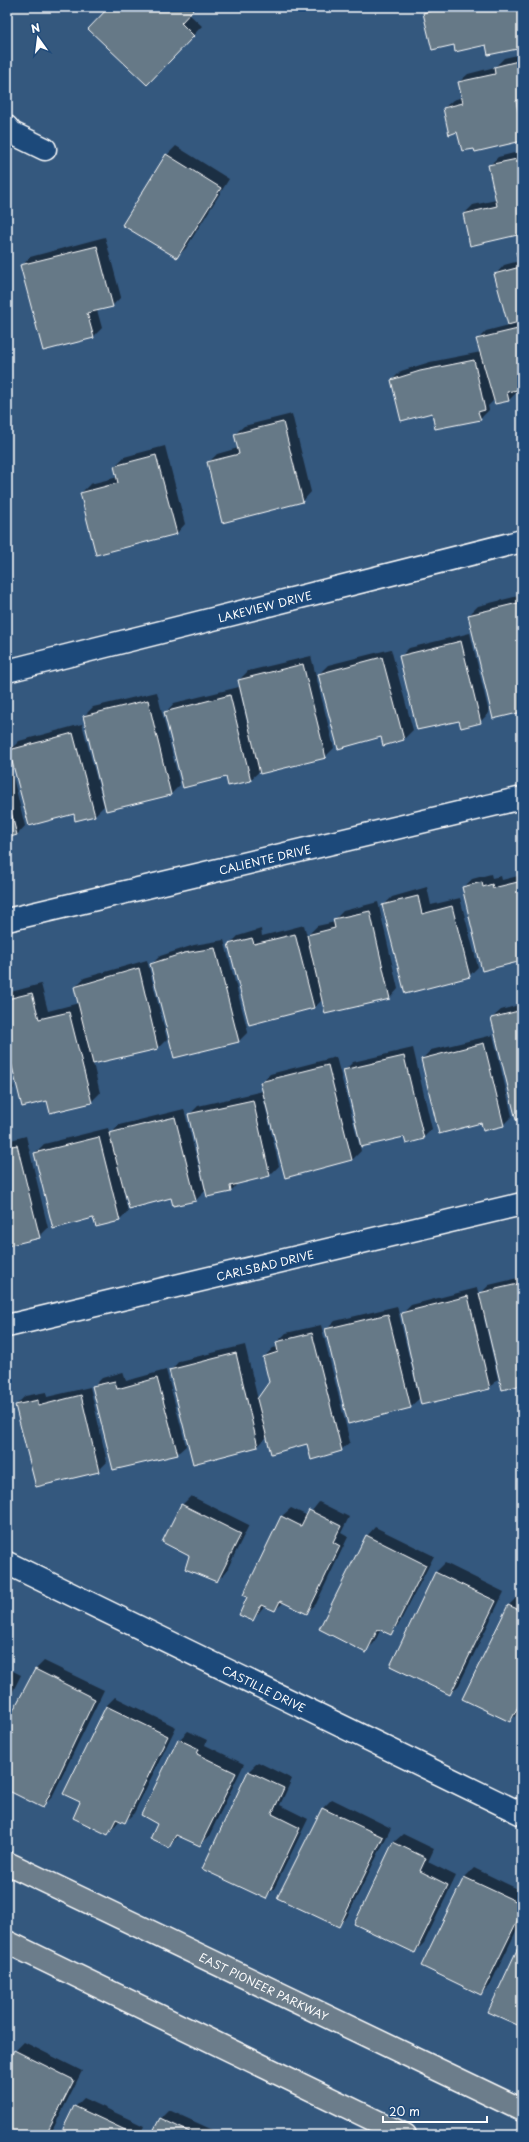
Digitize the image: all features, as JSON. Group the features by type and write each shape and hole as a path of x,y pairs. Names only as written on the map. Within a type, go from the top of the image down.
{"main road":[{"name":"EAST PIONEER PARKWAY","path":"7,1863 522,2110"},
{"path":"7,1942 406,2135"}],"street":[{"path":"7,127 12,133 45,150"},
{"name":"LAKEVIEW DRIVE","path":"7,671 522,541"},
{"name":"CALIENTE DRIVE","path":"7,920 522,798"},
{"name":"CARLSBAD DRIVE","path":"7,1326 522,1204"},
{"name":"CASTILLE DRIVE","path":"7,1563 522,1814"}],"building":[{"path":"109,7 194,7 195,8 181,23 194,36 147,85 88,29"},
{"path":"445,7 522,7 522,48 488,55 486,45 455,52 454,45 432,50 423,13"},
{"path":"522,60 522,99 516,101 522,129 522,141 475,152 474,149 462,151 457,132 449,135 443,108 463,103 458,82 495,74 494,67"},
{"path":"166,154 221,188 177,258 122,225"},
{"path":"522,158 522,234 470,246 463,214 497,206 488,165"},
{"path":"97,246 113,307 87,313 94,338 43,351 20,265"},
{"path":"522,251 522,321 508,325 494,274 520,267 516,252"},
{"path":"522,328 522,389 507,392 509,401 495,404 476,339"},
{"path":"474,360 485,410 478,412 481,420 435,429 432,413 401,421 391,380 420,371"},
{"path":"283,422 303,502 222,523 207,462 239,454 234,434"},
{"path":"156,455 177,534 96,555 80,493 118,483 114,466"},
{"path":"522,602 522,712 493,719 468,615"},
{"path":"461,641 481,723 461,728 459,721 417,730 399,656"},
{"path":"382,657 404,740 383,746 381,737 338,749 318,674"},
{"path":"303,664 326,758 260,774 238,680"},
{"path":"230,695 251,781 228,786 226,777 183,788 164,712"},
{"path":"148,700 171,795 106,811 83,716"},
{"path":"73,733 95,816 75,821 74,814 29,826 9,750"},
{"path":"7,796 17,835 7,838"},
{"path":"522,881 522,961 482,971 462,887 482,882 483,887 492,884 493,888"},
{"path":"418,896 422,914 452,906 470,977 405,994 382,905"},
{"path":"370,911 390,999 325,1014 307,935 335,928 333,919"},
{"path":"295,934 314,1008 249,1025 228,944 252,938 254,944"},
{"path":"215,948 239,1042 174,1058 150,964 184,953"},
{"path":"139,968 158,1049 93,1064 74,987"},
{"path":"32,993 39,1019 69,1012 92,1103 50,1113 47,1101 22,1107 7,1046 7,999"},
{"path":"522,1010 522,1119 516,1120 491,1018"},
{"path":"484,1043 504,1126 483,1131 481,1123 439,1134 421,1059"},
{"path":"404,1056 424,1139 406,1144 404,1137 361,1147 343,1070"},
{"path":"328,1065 352,1160 285,1178 260,1082"},
{"path":"253,1100 270,1176 230,1186 231,1192 207,1197 188,1114"},
{"path":"175,1117 196,1201 173,1206 171,1198 129,1209 109,1133"},
{"path":"99,1137 120,1221 96,1227 93,1218 53,1229 34,1153"},
{"path":"17,1145 40,1238 7,1246 7,1147"},
{"path":"522,1283 522,1385 502,1390 479,1293"},
{"path":"468,1296 490,1389 421,1405 401,1313"},
{"path":"388,1314 411,1408 348,1424 325,1329"},
{"path":"312,1333 342,1451 311,1460 307,1444 271,1454 257,1399 269,1382 263,1357 278,1352 276,1342"},
{"path":"236,1353 258,1447 193,1464 169,1370"},
{"path":"157,1378 178,1455 113,1470 92,1386 115,1381 117,1389"},
{"path":"81,1395 99,1472 36,1487 15,1405 38,1400 38,1406"},
{"path":"181,1504 241,1534 217,1582 185,1569 189,1556 162,1542"},
{"path":"309,1510 341,1526 333,1542 340,1546 307,1614 280,1601 275,1611 261,1605 253,1621 239,1615 247,1597 243,1595 281,1516 301,1526"},
{"path":"366,1535 426,1565 391,1635 378,1629 366,1653 319,1629"},
{"path":"435,1572 496,1601 450,1695 390,1666"},
{"path":"508,1605 522,1611 522,1699 510,1722 462,1699"},
{"path":"35,1669 95,1699 43,1808 7,1790 7,1722"},
{"path":"106,1706 168,1736 125,1823 116,1819 108,1835 73,1818 80,1802 63,1794"},
{"path":"178,1739 199,1749 197,1754 236,1773 200,1846 176,1835 169,1848 150,1839 157,1824 141,1815"},
{"path":"248,1771 284,1788 272,1814 300,1828 266,1899 202,1869"},
{"path":"322,1808 383,1837 339,1927 277,1898"},
{"path":"393,1842 426,1858 420,1871 448,1885 415,1953 354,1924"},
{"path":"464,1877 522,1904 522,1911 481,1995 421,1966"},
{"path":"522,1939 522,2027 488,2012"},
{"path":"14,2050 74,2080 46,2135 7,2135 9,2127 7,2126 7,2064"},
{"path":"74,2106 136,2135 60,2135"},
{"path":"160,2118 196,2135 151,2135"}]}
